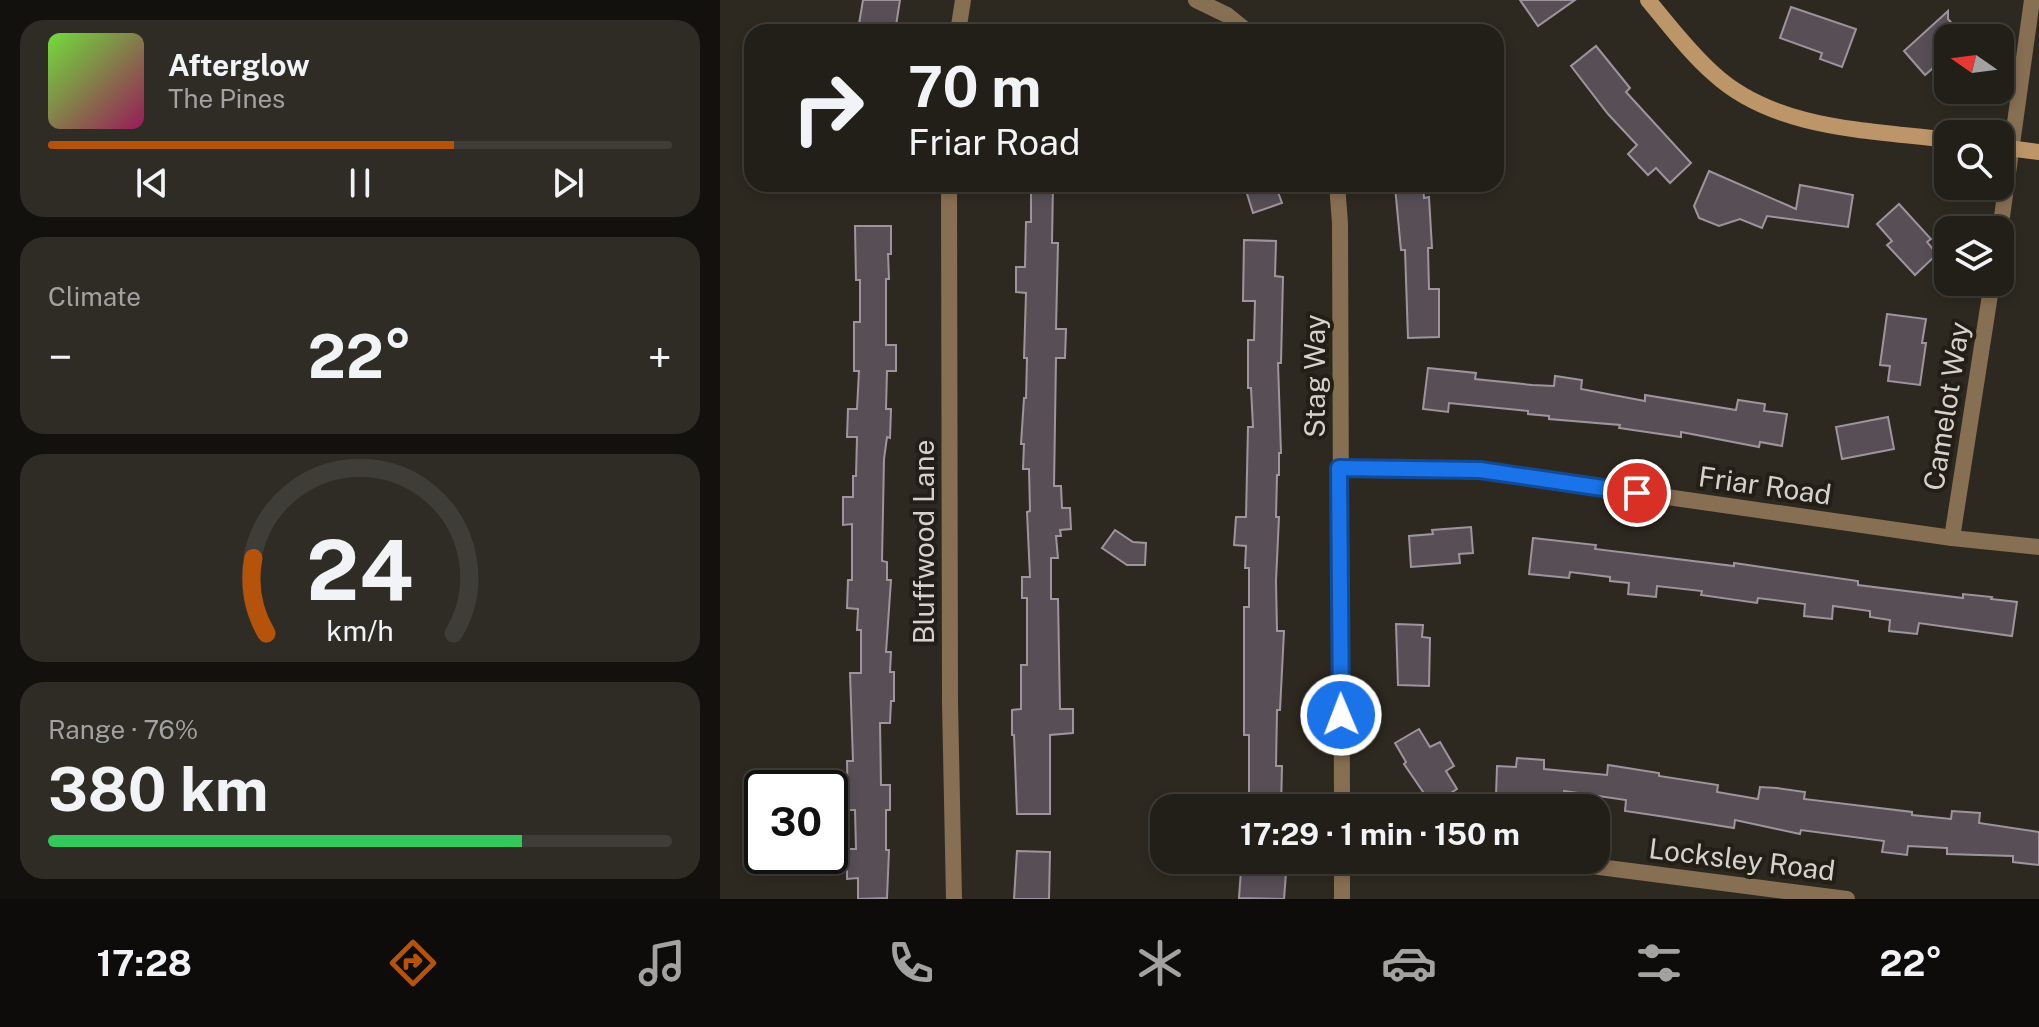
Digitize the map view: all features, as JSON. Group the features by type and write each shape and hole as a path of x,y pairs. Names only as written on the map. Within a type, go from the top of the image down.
{"street":[{"path":"959,24 963,0"},
{"path":"1196,0 1238,24"},
{"path":"1648,0 1716,76 1766,105 1811,121 1934,138"},
{"path":"2011,120 2032,0"},
{"path":"2014,149 2039,152"},
{"name":"Bluffwood Lane","path":"949,192 950,702 954,899"},
{"name":"Stag Way","path":"1338,192 1342,794"},
{"name":"Camelot Way","path":"1952,538 1990,296"},
{"name":"Friar Road","path":"1339,468 1480,470 1952,538 2039,547"},
{"name":"Locksley Road","path":"1610,869 1847,899"},
{"path":"1342,874 1342,899"}],"building":[{"path":"863,0 900,0 896,24 859,24"},
{"path":"1520,0 1575,0 1538,26"},
{"path":"1791,7 1856,29 1842,67 1820,59 1822,53 1780,38"},
{"path":"1948,11 1948,19 1952,24 1934,24 1934,67 1925,75 1904,51"},
{"path":"1596,46 1630,88 1626,92 1691,163 1670,183 1656,168 1648,175 1628,154 1637,145 1571,66"},
{"path":"1709,171 1796,209 1800,185 1853,195 1848,227 1767,216 1762,228 1740,219 1719,226 1699,218 1694,206"},
{"path":"1031,192 1053,192 1052,243 1058,243 1056,329 1066,329 1065,358 1056,358 1054,486 1061,486 1062,508 1070,508 1071,529 1060,530 1061,536 1056,536 1058,558 1051,558 1051,599 1058,599 1060,709 1073,709 1073,733 1050,735 1050,814 1017,814 1012,735 1012,710 1021,709 1021,665 1027,665 1027,598 1022,598 1022,577 1030,577 1029,469 1023,469 1024,444 1021,444 1026,398 1026,293 1016,292 1016,267 1025,267 1026,222 1031,222"},
{"path":"1246,192 1278,192 1282,203 1253,213"},
{"path":"1395,192 1424,192 1424,198 1429,197 1432,248 1428,248 1429,289 1439,289 1439,337 1408,338 1405,250 1401,250"},
{"path":"1899,204 1931,239 1927,242 1934,250 1934,257 1915,275 1887,245 1892,241 1877,224"},
{"path":"855,226 891,226 889,279 886,279 886,345 896,345 896,371 887,371 886,409 891,409 890,438 887,437 884,459 882,561 887,562 887,580 891,580 886,652 891,652 894,701 891,701 890,723 880,723 881,785 890,785 890,810 886,810 886,850 889,850 887,898 858,899 858,878 847,879 848,849 856,849 855,810 848,810 847,761 853,761 850,673 861,673 861,630 857,630 858,609 847,608 848,580 852,580 852,524 843,525 843,497 853,497 853,476 856,476 857,437 847,437 848,409 857,409 859,371 854,371 854,322 860,322 860,280 856,280"},
{"path":"1244,240 1276,241 1275,276 1283,277 1281,363 1278,363 1281,453 1276,517 1279,517 1277,631 1284,631 1276,766 1282,766 1281,794 1249,794 1249,735 1244,735 1244,607 1249,607 1249,568 1245,568 1246,546 1234,545 1236,517 1246,517 1248,427 1253,427 1251,388 1248,388 1248,340 1254,340 1255,301 1243,301"},
{"path":"1887,314 1926,319 1920,385 1888,381 1890,366 1880,365"},
{"path":"1428,368 1476,373 1475,379 1532,385 1554,386 1555,376 1582,380 1581,389 1645,401 1645,395 1736,410 1738,400 1765,404 1764,411 1787,414 1782,446 1760,442 1759,447 1681,432 1681,437 1619,428 1620,425 1549,419 1549,416 1528,414 1528,411 1449,403 1448,412 1423,409"},
{"path":"1888,417 1894,449 1842,459 1836,427"},
{"path":"1471,527 1473,553 1459,554 1460,563 1411,567 1409,536 1433,534 1432,530"},
{"path":"1115,530 1133,542 1146,543 1145,565 1127,565 1102,548"},
{"path":"1533,538 1596,545 1595,549 1734,566 1734,563 1858,581 1858,585 2017,602 2012,636 1919,623 1917,634 1889,631 1890,620 1870,617 1870,611 1833,606 1832,619 1804,616 1805,604 1758,598 1757,603 1701,595 1702,591 1657,586 1656,597 1628,594 1629,583 1610,581 1610,577 1570,572 1569,578 1529,574"},
{"path":"1396,624 1423,625 1422,637 1430,638 1429,686 1398,685"},
{"path":"1419,729 1430,747 1440,742 1454,766 1446,771 1457,789 1449,794 1424,794 1404,764 1406,762 1395,743"},
{"path":"1517,758 1544,760 1544,769 1607,775 1608,765 1718,785 1717,792 1758,799 1760,787 1777,788 1805,792 1804,799 1912,812 1912,815 1951,819 1952,811 1980,813 1979,823 2039,832 2039,865 2013,862 2013,856 1947,854 1947,848 1908,846 1907,855 1882,852 1884,841 1801,830 1800,834 1735,820 1734,828 1625,811 1626,800 1610,798 1610,794 1564,791 1564,794 1496,794 1497,766 1516,767"},
{"path":"1017,851 1050,852 1049,899 1014,899"},
{"path":"1241,874 1286,874 1284,899 1239,898"}],"route":[{"path":"1341,715 1339,468 1480,470 1637,493"}]}
